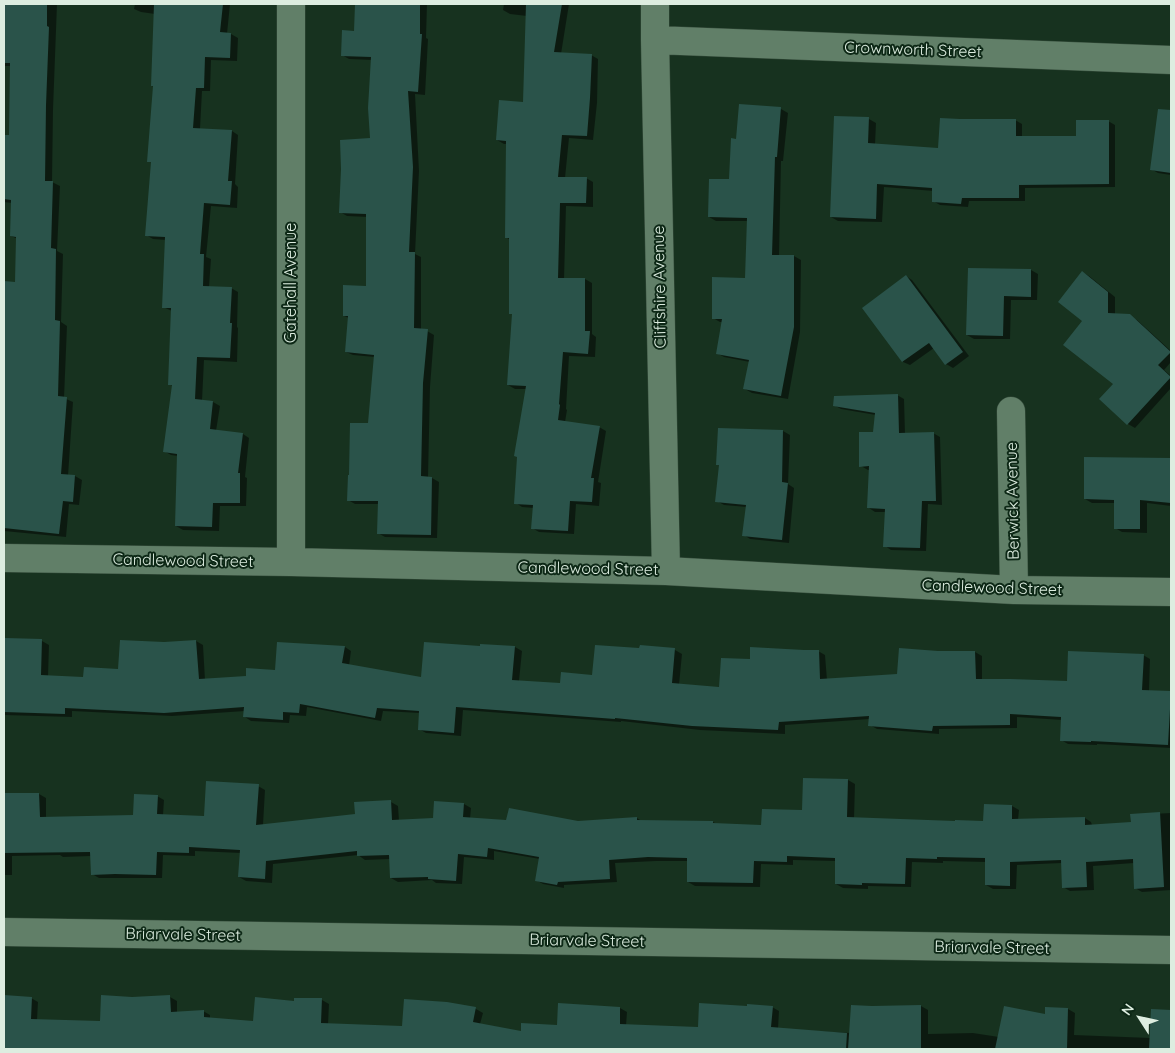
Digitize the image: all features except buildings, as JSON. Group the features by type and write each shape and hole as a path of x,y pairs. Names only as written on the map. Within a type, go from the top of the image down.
{"street":[{"name":"Gatehall Avenue","path":"291,4 291,562"},
{"name":"Cliffshire Avenue","path":"655,4 666,571"},
{"name":"Crownworth Street","path":"655,40 1171,60"},
{"name":"Berwick Avenue","path":"1011,411 1014,590"},
{"name":"Candlewood Street","path":"4,558 291,562 666,571 1014,590 1171,592"},
{"name":"Briarvale Street","path":"4,932 1171,950"}]}
